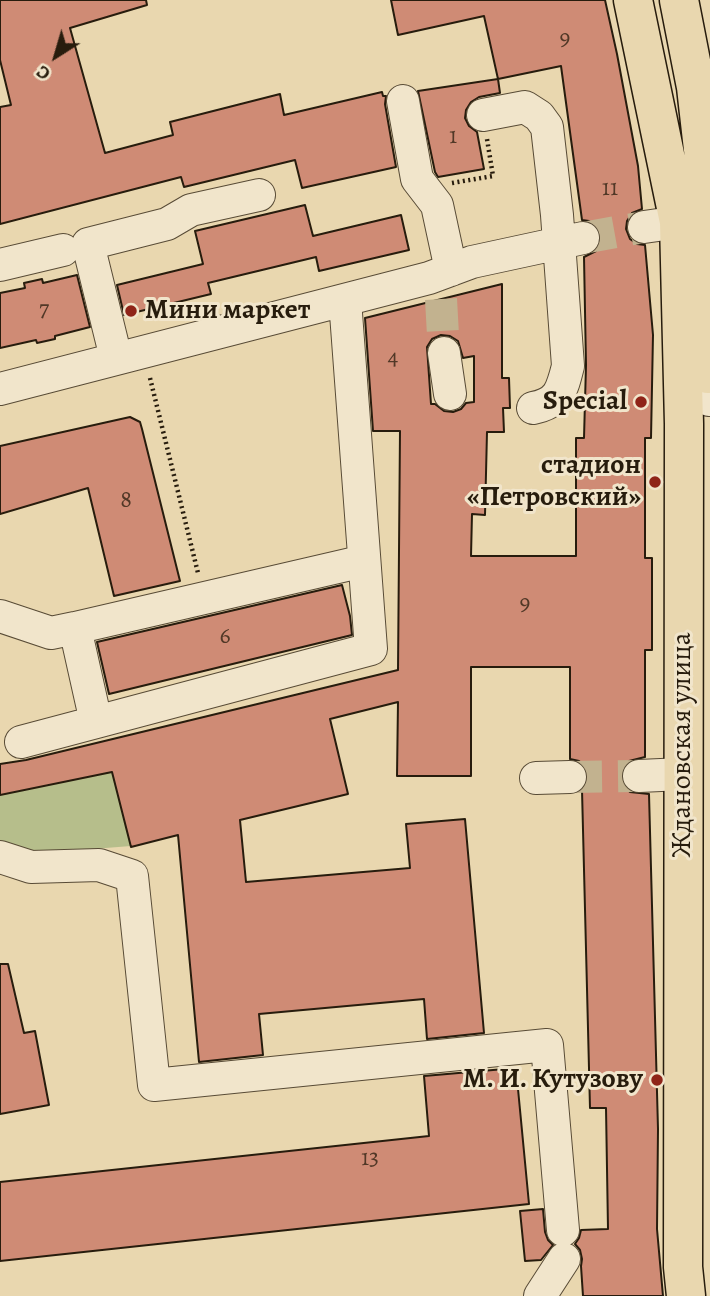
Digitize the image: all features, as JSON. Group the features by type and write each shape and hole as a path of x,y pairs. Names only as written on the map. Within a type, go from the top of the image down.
{"main road":[{"path":"633,0 683,226"},
{"path":"679,0 698,99 706,176 683,226"},
{"name":"Ждановская улица","path":"683,226 709,399 710,661"},
{"name":"Ждановская улица","path":"683,226 683,1267 686,1296"}],"street":[{"path":"403,101 417,179 437,205 444,281"},
{"path":"483,115 525,107 539,116 547,127 571,240 568,366 556,399 546,406 533,408"},
{"path":"116,358 88,244 167,224 191,210 258,195"},
{"path":"0,389 345,300 444,281 472,262 571,240"},
{"path":"0,265 63,250"},
{"path":"21,741 371,649 345,300"},
{"path":"444,354 450,394"},
{"path":"0,616 51,633 364,561"},
{"path":"75,628 96,722"},
{"path":"639,776 683,775"},
{"path":"536,778 570,777"},
{"path":"0,857 31,867 99,865 132,876 154,1085 547,1045 564,1245 540,1296"}],"path":[{"path":"424,188 493,176 483,115"},
{"path":"147,366 204,598"}],"green space":[{"path":"112,772 131,846 29,854 0,844 0,795"}],"building":[{"path":"0,0 146,0 147,5 70,28 105,153 173,135 170,122 280,94 284,115 382,92 383,96 386,96 385,104 396,167 302,188 295,160 184,187 181,177 0,224 0,107 11,105 0,60"},
{"path":"391,0 605,0 617,54 638,166 642,209 632,213 626,229 630,239 645,245 653,335 651,438 645,438 645,558 652,558 652,650 645,650 645,757 629,761 623,767 621,776 623,785 630,792 649,794 658,1129 657,1229 663,1296 583,1296 582,1259 575,1244 581,1230 608,1229 606,1108 590,1108 582,790 588,776 586,768 579,761 570,759 570,667 471,667 471,776 397,776 398,702 330,719 348,794 240,820 246,882 410,868 406,824 465,819 484,1033 427,1039 424,999 259,1014 263,1055 199,1062 178,835 131,847 112,772 0,795 0,764 398,670 400,431 373,431 365,318 502,284 502,378 509,378 510,408 503,408 504,432 487,432 485,515 472,514 471,556 576,556 576,438 584,438 586,365 584,257 596,251 601,243 601,235 596,225 582,220 561,66 498,79 484,16 398,35","holes":["441,335 458,341 463,358 474,356 474,402 466,403 453,412 444,411 431,404 427,347 432,339"]},
{"path":"498,79 500,93 479,97 471,102 466,110 465,118 469,126 477,132 484,169 438,177 418,91"},
{"path":"305,205 313,236 401,215 409,250 319,271 316,257 208,283 211,294 124,315 117,285 203,264 195,231"},
{"path":"77,275 90,327 55,336 55,339 0,348 0,293 25,288 24,283 42,279 43,283"},
{"path":"130,417 140,422 180,581 114,596 88,488 0,514 0,446"},
{"path":"342,585 352,635 109,694 97,642"},
{"path":"0,964 8,964 24,1033 35,1031 49,1105 0,1114"},
{"path":"516,1068 529,1204 0,1261 0,1182 429,1136 424,1076"},
{"path":"543,1209 545,1232 553,1245 541,1260 525,1261 520,1211"}],"tunnel":[{"path":"583,238 644,227"},
{"path":"441,299 444,353"},
{"path":"570,777 639,776"}],"place":[{"name":"Мини маркет","path":"131,311"},
{"name":"Special","path":"641,402"},
{"name":"стадион «Петровский»","path":"655,482"},
{"name":"М. И. Кутузову","path":"657,1080"}]}
